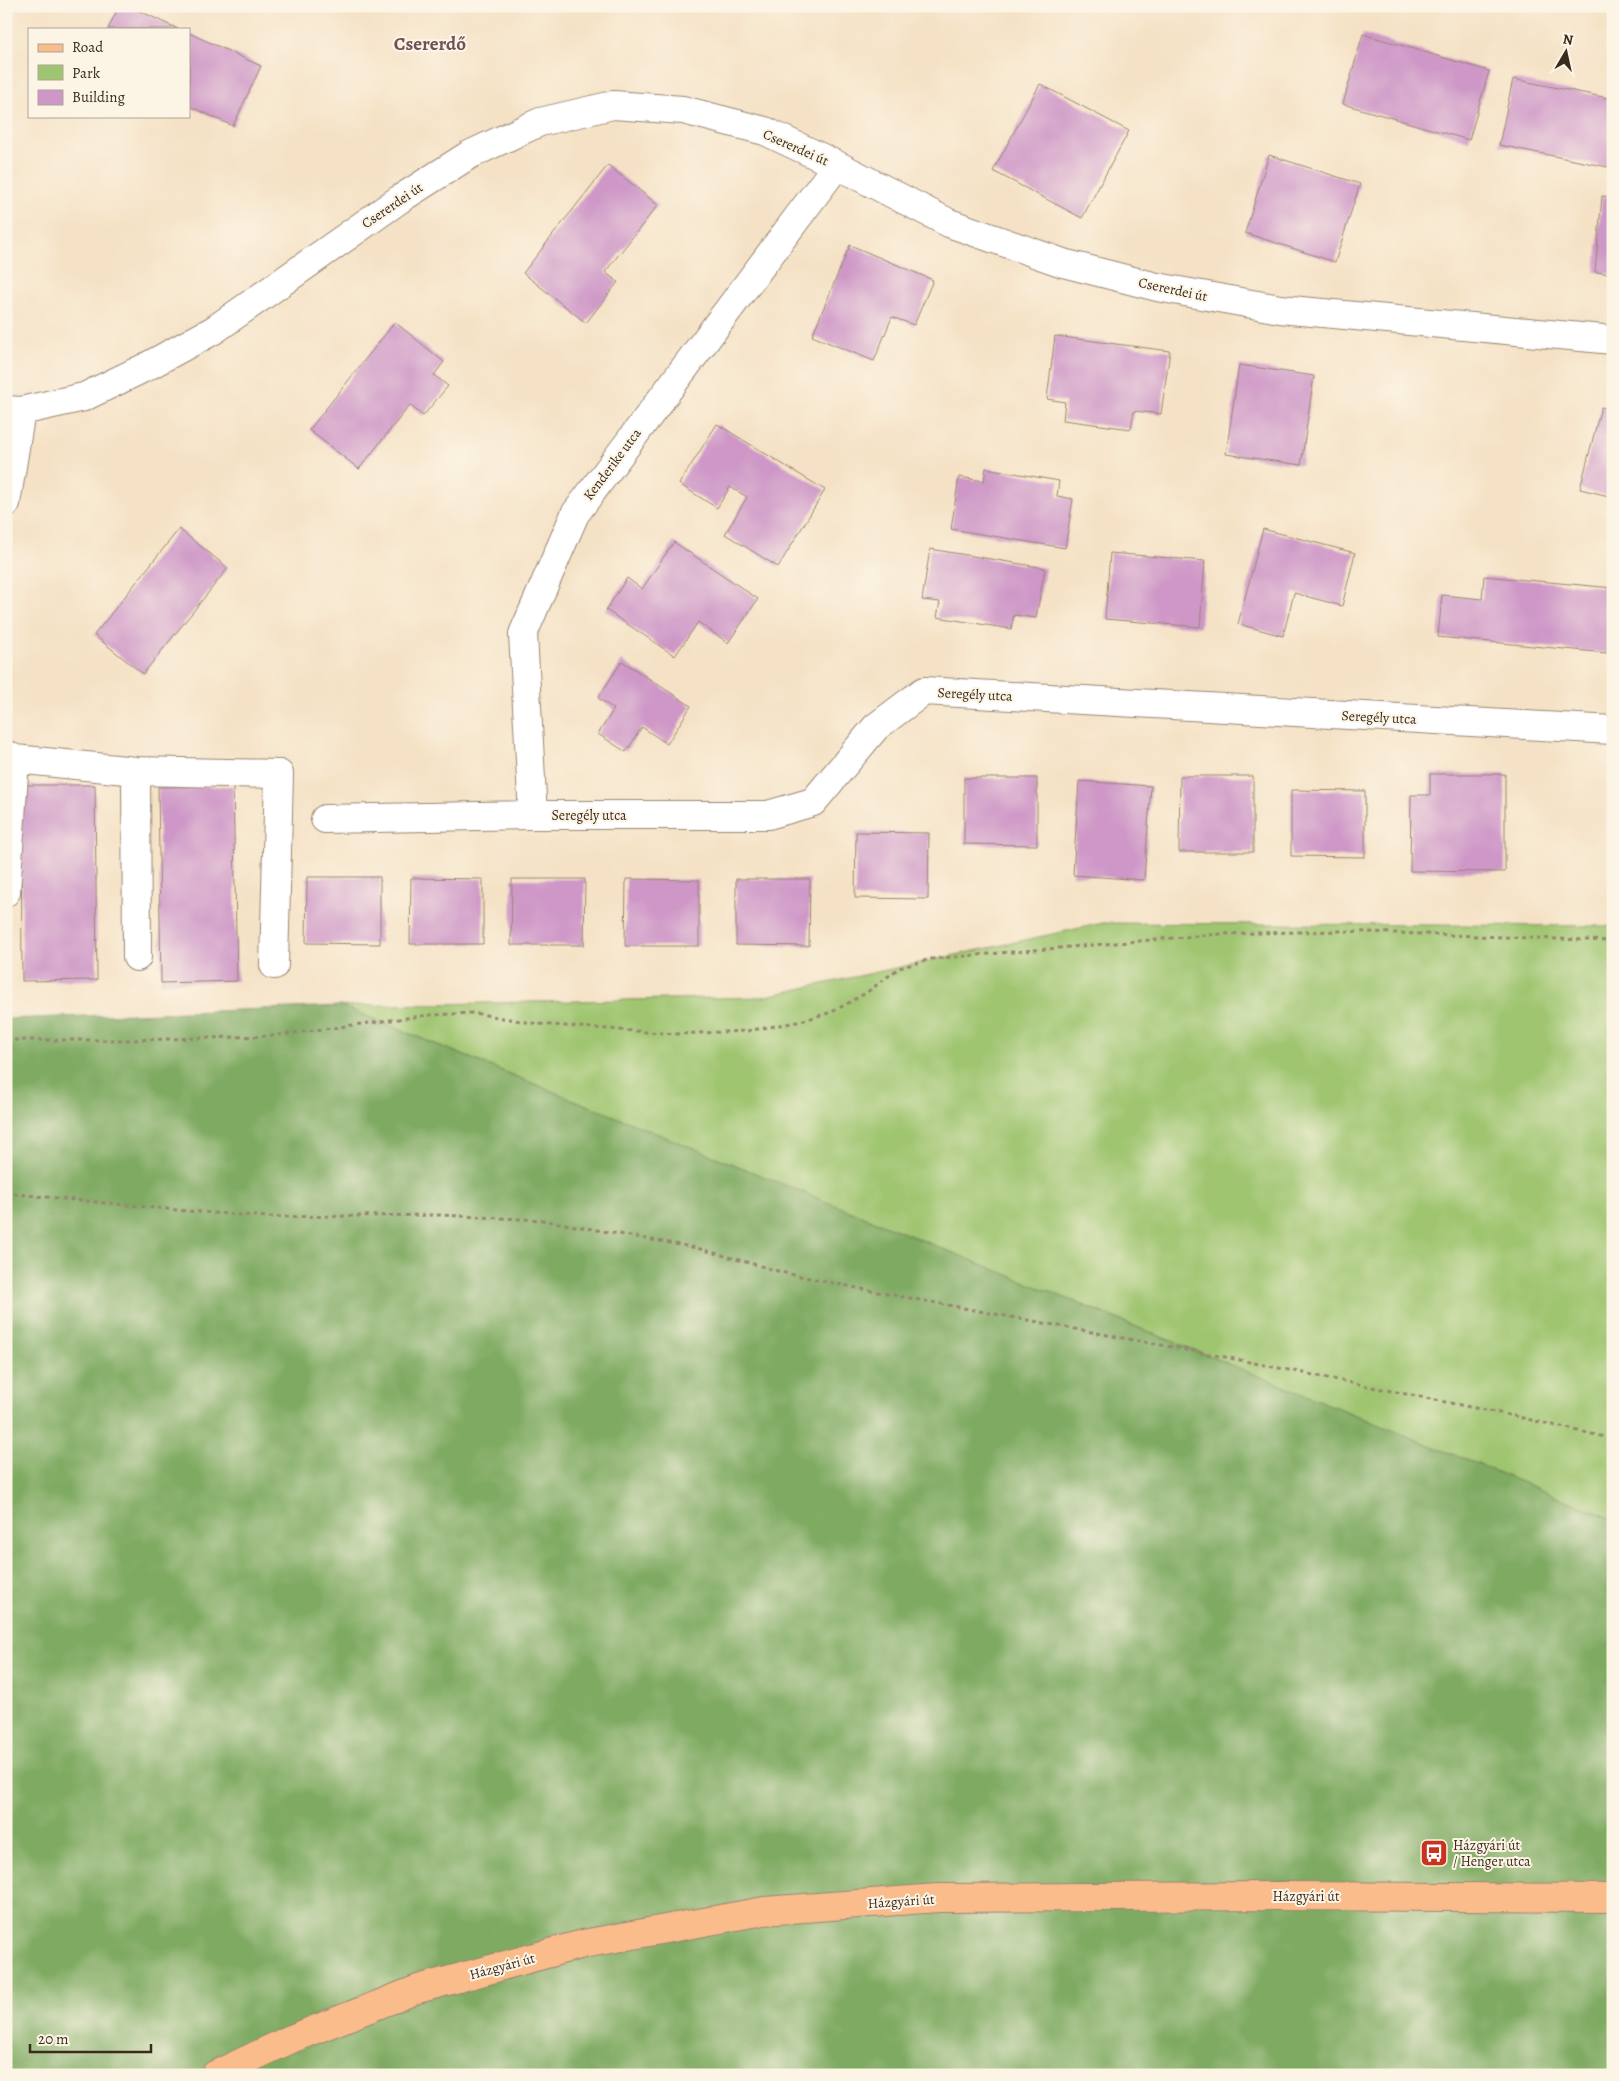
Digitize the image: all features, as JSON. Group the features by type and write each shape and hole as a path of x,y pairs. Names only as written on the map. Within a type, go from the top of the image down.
{"main road":[{"name":"Házgyári út","path":"215,2075 291,2039 418,1990 583,1944 764,1911 938,1898 1271,1896 1613,1898"}],"street":[{"name":"Csererdei út","path":"13,411 84,397 146,367 214,330 400,199 469,155 540,122 613,105 683,110 765,131 837,165 949,223 1063,263 1157,287 1280,309 1613,340"},
{"name":"Kenderike utca","path":"533,815 523,634 575,514 837,165"},
{"path":"6,503 13,411"},
{"name":"Seregély utca","path":"325,819 533,815 768,815 814,802 876,727 924,691 1613,730"},
{"path":"6,892 10,756 136,771 279,774 274,965"},
{"path":"136,771 137,957"}],"path":[{"path":"6,1040 132,1040 271,1036 429,1015 474,1013 538,1024 676,1034 747,1031 797,1022 832,1012 866,993 899,968 931,959 1220,934 1340,930 1613,941"},
{"path":"6,1193 187,1212 269,1217 439,1215 542,1220 697,1248 785,1273 1225,1357 1514,1416 1613,1439"}],"green space":[{"path":"1103,923 1613,926 1613,1519 341,1006 762,997"},
{"path":"341,1006 1613,1519 1613,2075 6,2075 6,1019"}],"building":[{"path":"119,6 129,6 176,28 108,28"},
{"path":"190,33 261,66 233,126 190,106"},
{"path":"1363,34 1489,71 1469,140 1343,104"},
{"path":"1513,79 1613,99 1613,168 1499,145"},
{"path":"1040,84 1129,131 1082,218 993,171"},
{"path":"1269,155 1360,184 1335,262 1245,233"},
{"path":"608,165 658,205 605,272 618,282 586,323 523,273"},
{"path":"1602,196 1613,197 1613,274 1595,272"},
{"path":"850,245 933,280 914,325 892,317 874,361 812,336"},
{"path":"395,322 444,362 434,375 448,386 423,416 410,405 359,469 309,430"},
{"path":"1055,336 1170,351 1161,414 1134,411 1131,429 1063,420 1065,402 1047,399"},
{"path":"1239,365 1314,376 1301,465 1226,454"},
{"path":"1601,407 1613,410 1613,497 1580,489"},
{"path":"717,424 825,490 778,567 725,534 747,497 730,487 717,508 679,484"},
{"path":"986,468 1059,481 1057,496 1073,499 1065,548 951,529 959,477 984,481"},
{"path":"179,529 228,568 143,674 94,635"},
{"path":"1263,529 1355,553 1342,606 1294,593 1283,636 1238,624"},
{"path":"674,542 758,599 728,643 698,622 675,656 606,610 627,578 642,589"},
{"path":"930,549 1045,568 1036,618 1014,615 1011,629 937,617 940,602 922,600"},
{"path":"1110,553 1205,561 1200,627 1105,619"},
{"path":"1484,576 1613,588 1607,653 1438,637 1442,595 1482,599"},
{"path":"622,661 691,706 667,744 642,727 626,752 598,734 614,709 598,698"},
{"path":"1430,774 1505,774 1505,872 1410,871 1411,795 1430,795"},
{"path":"1180,776 1253,776 1253,852 1179,852"},
{"path":"964,778 1037,778 1037,845 964,844"},
{"path":"1079,781 1151,786 1144,880 1073,875"},
{"path":"21,785 95,785 97,980 22,981"},
{"path":"233,786 237,981 161,983 158,787"},
{"path":"1291,790 1365,791 1365,857 1291,856"},
{"path":"856,832 929,833 928,899 855,898"},
{"path":"307,877 380,877 380,944 306,943"},
{"path":"411,878 483,879 483,944 410,944"},
{"path":"512,879 585,879 584,945 511,945"},
{"path":"626,879 699,880 699,946 625,946"},
{"path":"736,879 810,879 809,946 736,945"}],"place":[{"name":"Házgyári út / Henger utca","path":"1434,1853"}],"district":[{"name":"Csererdő","path":"430,43"}]}
